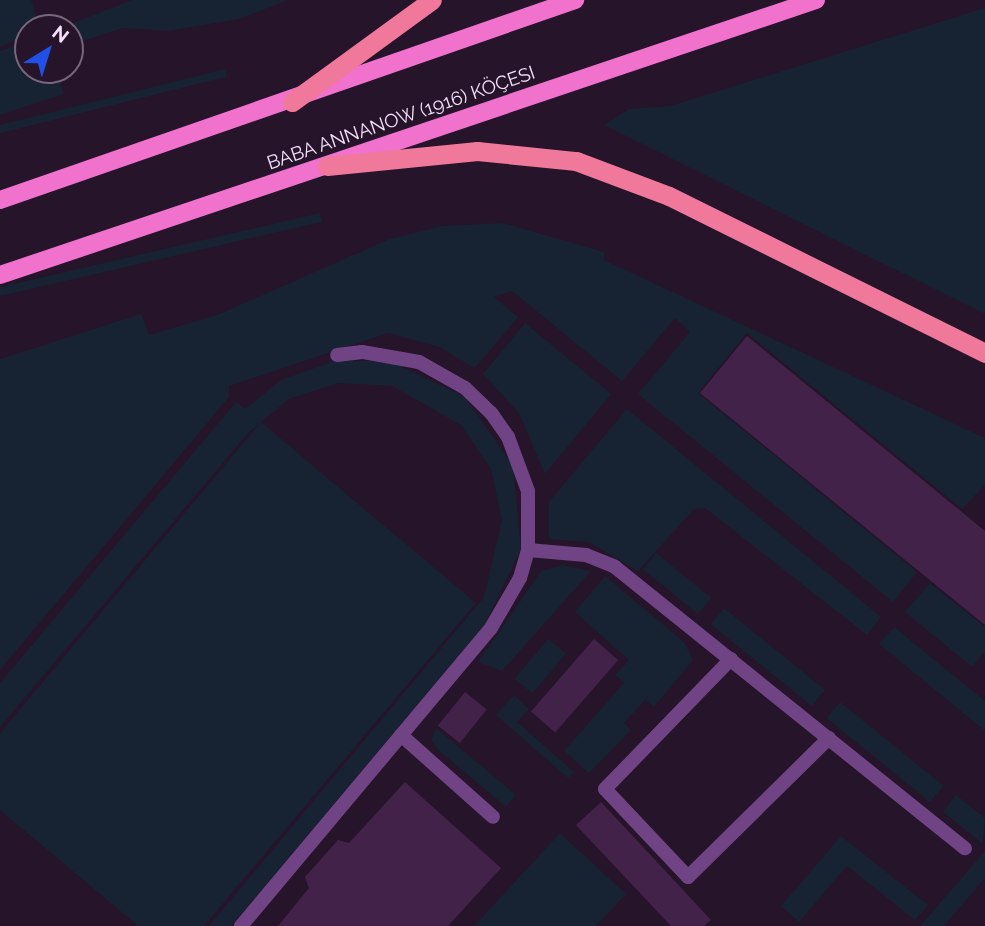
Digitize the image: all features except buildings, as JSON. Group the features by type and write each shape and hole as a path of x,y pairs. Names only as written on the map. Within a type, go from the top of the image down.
{"highway":[{"path":"292,102 432,0"},
{"path":"327,166 477,151 602,168 985,353"}],"main road":[{"path":"0,200 292,102 575,0"},
{"name":"BABA ANNANOW (1916) KÖÇESI","path":"0,275 816,0"}],"lane":[{"path":"241,926 508,605 528,550 528,491 508,436 491,412 465,388 419,362 362,352 337,355"},
{"path":"528,550 602,560 731,659 965,848"},
{"path":"731,659 605,789 688,877 829,738"},
{"path":"401,735 492,817"}],"shaded area":[{"path":"0,0 31,0 36,14 14,14 14,42 0,47"},
{"path":"132,0 288,0 239,19 168,31 123,28 84,41 84,19"},
{"path":"985,8 985,314 604,125 629,109 670,106"},
{"path":"14,46 14,84 61,84 64,94 0,115 0,51"},
{"path":"225,69 227,77 0,133 0,125"},
{"path":"320,213 322,222 0,296 0,287"},
{"path":"503,223 604,252 604,260 985,438 985,485 962,509 747,333 698,393 917,572 893,602 638,394 690,332 675,318 622,381 512,291 494,297 518,317 475,368 439,347 388,333 229,386 229,397 0,670 0,359 141,314 149,335 217,315 390,239 442,226"},
{"path":"525,323 611,394 545,474 519,413 483,374"},
{"path":"334,361 390,361 465,397 513,466 521,549 485,624 231,926 209,926 484,597 502,520 491,469 461,425 392,386 339,383 289,399 248,433 0,727 0,683 236,402 245,409 281,380"},
{"path":"627,409 881,617 867,635 705,508 694,509 638,571 589,542 549,539 549,502"},
{"path":"261,422 476,603 204,926 138,926 0,810 0,733"},
{"path":"656,553 711,598 698,614 643,569"},
{"path":"562,565 591,571 502,671 478,662 541,571"},
{"path":"605,576 684,642 693,660 654,707 645,700 624,723 631,730 589,773 564,751 624,683 615,675 629,660 575,612"},
{"path":"930,583 985,627 985,652 972,667 905,612"},
{"path":"724,608 825,690 812,706 711,624"},
{"path":"894,627 985,701 985,731 879,644"},
{"path":"548,639 566,654 532,694 515,679"},
{"path":"514,695 529,709 517,722 574,772 568,778 496,715"},
{"path":"840,702 943,786 930,802 827,718"},
{"path":"436,728 516,795 506,807 438,750 431,740"},
{"path":"956,795 985,818 983,844 943,812"},
{"path":"560,833 626,894 596,926 474,926"},
{"path":"841,836 928,905 915,920 847,866 799,922 781,906"},
{"path":"985,851 985,878 944,926 920,926"}]}
